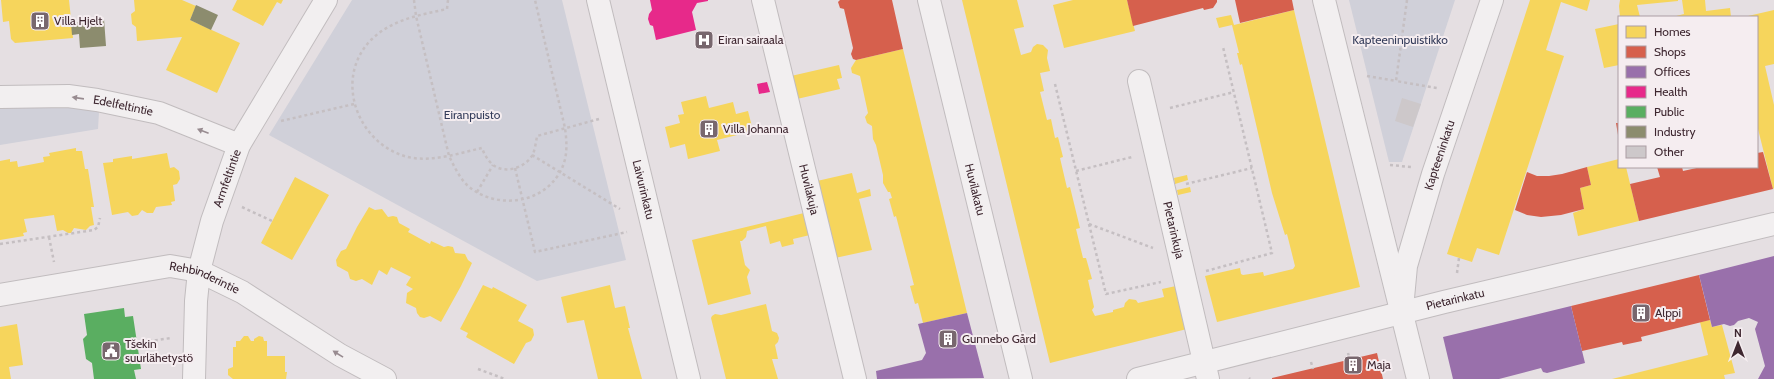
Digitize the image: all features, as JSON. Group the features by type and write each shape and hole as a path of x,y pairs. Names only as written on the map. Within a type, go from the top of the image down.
{"street":[{"name":"Armfeltintie","path":"194,379 196,301 199,271 212,221 239,146 326,0"},
{"name":"Laivurinkatu","path":"598,0 689,379"},
{"name":"Huvilakuja","path":"763,0 855,379"},
{"name":"Huvilakatu","path":"929,0 1021,379"},
{"name":"Kapteeninkatu","path":"1324,0 1364,169 1418,379"},
{"name":"Kapteeninkatu","path":"1402,313 1406,266 1433,174 1492,0"},
{"name":"Pietarinkuja","path":"1139,81 1206,371"},
{"name":"Edelfeltintie","path":"0,97 68,96 97,100 159,113 239,146"},
{"name":"Pietarinkatu","path":"1138,379 1206,371 1402,313 1774,224"},
{"name":"Rehbinderintie","path":"0,295 170,266 199,271 242,292 376,377"}],"path":[{"path":"414,0 416,16 449,156 456,171 466,184 477,192 492,199 508,201 522,200 540,193 552,182 560,173 567,144 565,128 534,0"},
{"path":"448,0 447,9 401,19 384,29 371,39 355,67 352,85 354,104 364,126 379,142 398,154 414,158 449,156 482,148 485,156 493,165 504,169 515,168 525,163 532,155 537,136 598,119"},
{"path":"1396,81 1407,0"},
{"path":"1055,84 1106,294 1183,268 1272,253 1223,47"},
{"path":"1363,75 1437,88"},
{"path":"1146,113 1234,92"},
{"path":"279,122 354,104"},
{"path":"1076,170 1156,152"},
{"path":"532,155 620,209"},
{"path":"477,192 493,165"},
{"path":"1364,169 1383,165 1410,166 1433,174"},
{"path":"515,168 535,252 627,232"},
{"path":"1165,189 1252,168"},
{"path":"237,204 272,222"},
{"path":"0,244 94,230 98,226 100,218"},
{"path":"1089,224 1183,268"},
{"path":"49,237 55,269"},
{"path":"1457,273 1459,258"},
{"path":"137,343 176,337"},
{"path":"1348,353 1350,360"},
{"path":"1311,362 1313,369"},
{"path":"478,369 505,379"}],"green space":[{"name":"Eiranpuisto","path":"352,0 562,0 626,260 537,281 269,135"},
{"name":"Kapteeninpuistikko","path":"1349,0 1455,0 1402,162 1389,162"},
{"path":"69,106 99,112 98,129 0,145 0,107"}],"building: Homes":[{"name":"Villa Hjelt","path":"1,0 69,0 73,38 15,43 11,39 9,21 3,22"},
{"path":"134,0 182,0 196,6 190,20 240,43 217,93 166,70 182,37 137,41 136,27 132,24 131,14 135,11"},
{"path":"237,0 283,0 281,4 277,2 263,26 232,10"},
{"path":"962,0 1017,0 1024,27 1014,29 1021,55 1031,52 1033,47 1037,44 1043,45 1048,50 1047,58 1050,71 1040,73 1044,91 1040,92 1047,120 1051,119 1055,138 1058,137 1063,157 1060,158 1067,188 1070,187 1080,228 1076,229 1083,258 1086,258 1092,279 1088,280 1094,307 1092,310 1095,316 1113,312 1113,310 1124,307 1125,303 1129,299 1136,300 1138,303 1164,297 1162,289 1176,286 1187,329 1050,363"},
{"path":"1073,0 1127,0 1135,31 1064,48 1053,5"},
{"path":"1530,0 1590,0 1587,11 1561,2 1546,50 1564,56 1499,255 1477,248 1472,262 1447,254"},
{"path":"1620,0 1678,0 1637,5 1640,16 1620,16"},
{"path":"1682,0 1705,0 1706,11 1730,8 1731,16 1676,16 1684,14"},
{"path":"1294,10 1360,287 1217,322 1205,276 1240,268 1241,274 1243,275 1263,272 1264,276 1293,269 1295,266 1287,234 1285,235 1272,193 1242,64 1240,65 1237,53 1239,53 1232,25 1219,28 1216,18 1231,15 1234,25"},
{"path":"1774,10 1774,64 1765,66 1774,105 1773,189 1758,129 1758,16 1748,16"},
{"path":"1618,24 1618,65 1604,68 1595,29"},
{"path":"903,49 967,313 923,323 918,303 915,304 910,286 914,285 896,216 894,217 889,199 892,198 890,192 888,192 883,183 883,175 876,145 873,139 872,126 867,123 865,117 868,113 860,76 852,73 851,68 856,60"},
{"path":"839,65 842,78 837,79 840,89 797,99 791,76"},
{"name":"Villa Johanna","path":"706,96 709,108 733,102 736,114 748,111 753,131 717,140 720,151 688,159 685,144 670,148 665,127 680,123 678,115 684,114 681,102"},
{"path":"76,148 76,151 82,151 85,169 88,169 94,207 91,207 94,225 90,226 86,230 74,228 71,233 68,233 63,230 57,231 54,215 24,219 27,232 23,233 24,236 0,240 0,161 10,159 10,162 17,161 18,167 44,162 43,157 50,156 49,153"},
{"path":"167,153 170,168 174,167 179,171 180,179 177,184 173,185 175,201 171,202 172,205 156,207 153,213 147,213 142,210 138,215 132,216 128,212 112,215 103,163 113,162 113,159 132,156 132,159"},
{"path":"1618,159 1618,168 1626,168 1639,221 1578,236 1573,213 1584,209 1580,188 1591,185 1587,167"},
{"path":"852,173 857,193 870,189 871,196 859,199 872,250 835,258 817,181"},
{"path":"1187,175 1188,180 1175,184 1174,178"},
{"path":"295,177 329,195 292,260 261,243"},
{"path":"1190,187 1191,192 1178,195 1177,190"},
{"path":"369,207 375,210 382,209 388,217 397,217 399,223 410,229 408,232 430,244 431,241 444,247 453,247 455,253 465,254 468,260 472,263 441,322 430,316 424,318 420,317 416,308 406,303 407,293 413,289 406,285 411,277 391,267 387,275 379,270 372,285 362,279 356,281 350,279 348,272 337,266 336,260 341,251 346,249"},
{"path":"804,213 810,235 793,239 794,244 782,247 780,241 770,244 766,226 747,231 746,237 740,241 745,265 750,270 747,277 751,294 708,305 692,240"},
{"path":"483,285 492,289 493,287 527,305 518,321 533,329 534,335 531,341 526,343 514,364 466,337 468,333 460,329"},
{"path":"610,285 615,308 625,306 630,328 628,328 642,379 598,379 584,320 567,323 561,297"},
{"path":"766,304 772,331 777,333 779,338 775,345 778,359 772,359 778,379 726,379 711,318 712,316 715,314 721,315"},
{"path":"1710,320 1712,327 1722,325 1735,373 1724,375 1725,379 1612,379 1708,355 1700,322"},
{"path":"17,324 23,365 9,367 11,379 0,379 0,327"},
{"path":"244,336 248,336 251,341 254,341 254,339 259,336 263,337 264,341 267,341 267,356 285,356 285,372 287,372 286,379 233,379 228,375 228,369 233,367 233,347 236,347 236,341 240,341"}],"building: Shops":[{"path":"840,0 892,0 903,49 856,60 853,59 851,54 853,48 844,9 840,8 838,2"},
{"path":"1127,0 1217,0 1217,2 1213,8 1204,10 1203,8 1133,26"},
{"path":"1235,0 1292,0 1294,10 1240,23"},
{"path":"1616,123 1618,123 1618,135"},
{"path":"1763,152 1773,189 1639,221 1630,184 1660,177 1657,168 1682,168 1683,171 1696,168 1758,168 1758,153"},
{"path":"1587,167 1591,185 1580,188 1584,209 1561,215 1541,217 1527,215 1515,210 1527,172 1537,176 1549,176"},
{"name":"Alppi","path":"1699,275 1710,320 1641,337 1642,341 1623,345 1622,342 1582,351 1571,306"},
{"name":"Maja","path":"1377,353 1383,379 1272,379 1272,378"}],"building: Offices":[{"path":"1774,256 1774,379 1758,379 1765,366 1755,329 1758,322 1749,318 1738,321 1734,325 1730,326 1724,324 1712,327 1699,275"},
{"path":"1571,306 1585,363 1547,373 1543,372 1541,368 1499,379 1453,379 1443,337"},
{"name":"Gunnebo Gård","path":"967,313 984,378 877,379 876,371 922,360 926,353 918,324"}],"building: Health":[{"name":"Eiran sairaala","path":"650,0 708,1 697,3 692,12 696,30 656,40 653,26 650,25 648,19 652,10"},
{"path":"767,82 770,92 759,94 757,84"}],"building: Public":[{"name":"Tšekin suurlähetystö","path":"124,308 125,317 133,316 141,369 134,370 136,379 94,379 92,363 86,359 83,339 87,335 84,314"}],"building: Industry":[{"path":"196,5 218,15 211,30 190,20"},
{"path":"104,19 106,46 80,48 79,34 72,35 71,23"}],"building: Other":[{"path":"1402,98 1421,104 1413,127 1395,121"}],"place":[{"name":"Villa Hjelt","path":"40,21"},
{"name":"Eiran sairaala","path":"704,40"},
{"name":"Villa Johanna","path":"709,129"},
{"name":"Alppi","path":"1641,313"},
{"name":"Gunnebo Gård","path":"948,339"},
{"name":"Tšekin suurlähetystö","path":"111,351"},
{"name":"Maja","path":"1353,365"}]}
